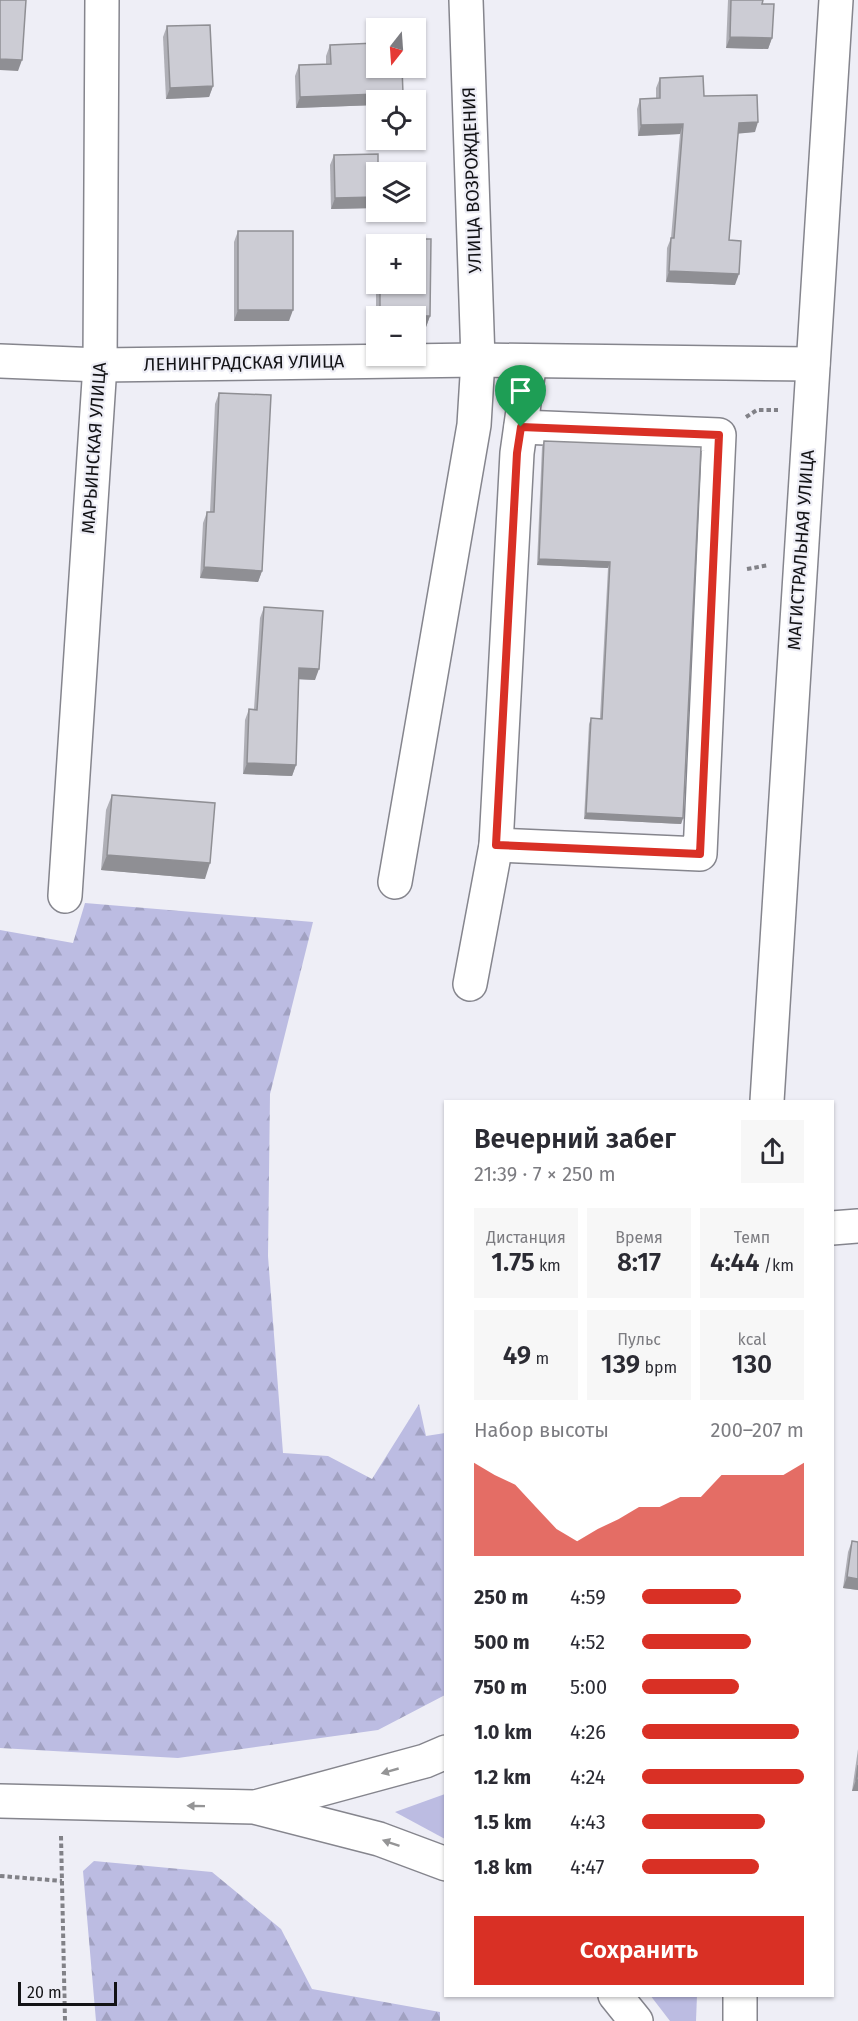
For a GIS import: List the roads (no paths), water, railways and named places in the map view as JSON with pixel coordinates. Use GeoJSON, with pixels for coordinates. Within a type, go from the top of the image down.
{"type":"FeatureCollection","features":[{"type":"Feature","properties":{"kind":"street","name":"МАРЬИНСКАЯ УЛИЦА"},"geometry":{"type":"LineString","coordinates":[[65,896],[100,365],[102,0]]}},
{"type":"Feature","properties":{"kind":"street","name":"УЛИЦА ВОЗРОЖДЕНИЯ"},"geometry":{"type":"LineString","coordinates":[[394,882],[474,425],[478,360],[466,0]]}},
{"type":"Feature","properties":{"kind":"street","name":"МАГИСТРАЛЬНАЯ УЛИЦА"},"geometry":{"type":"LineString","coordinates":[[767,1100],[836,0]]}},
{"type":"Feature","properties":{"kind":"street","name":"ЛЕНИНГРАДСКАЯ УЛИЦА"},"geometry":{"type":"LineString","coordinates":[[0,361],[100,365],[478,360],[813,364]]}},
{"type":"Feature","properties":{"kind":"street"},"geometry":{"type":"LineString","coordinates":[[470,984],[496,845],[517,453],[530,361]]}},
{"type":"Feature","properties":{"kind":"street"},"geometry":{"type":"LineString","coordinates":[[496,845],[700,854],[719,435],[521,427]]}},
{"type":"Feature","properties":{"kind":"street"},"geometry":{"type":"LineString","coordinates":[[834,1228],[858,1226]]}},
{"type":"Feature","properties":{"kind":"street"},"geometry":{"type":"LineString","coordinates":[[254,1807],[372,1777],[444,1753]]}},
{"type":"Feature","properties":{"kind":"street"},"geometry":{"type":"LineString","coordinates":[[0,1801],[254,1807],[379,1839],[444,1863]]}},
{"type":"Feature","properties":{"kind":"street"},"geometry":{"type":"LineString","coordinates":[[617,1997],[636,2021]]}},
{"type":"Feature","properties":{"kind":"street"},"geometry":{"type":"LineString","coordinates":[[740,1997],[740,2021]]}}]}
